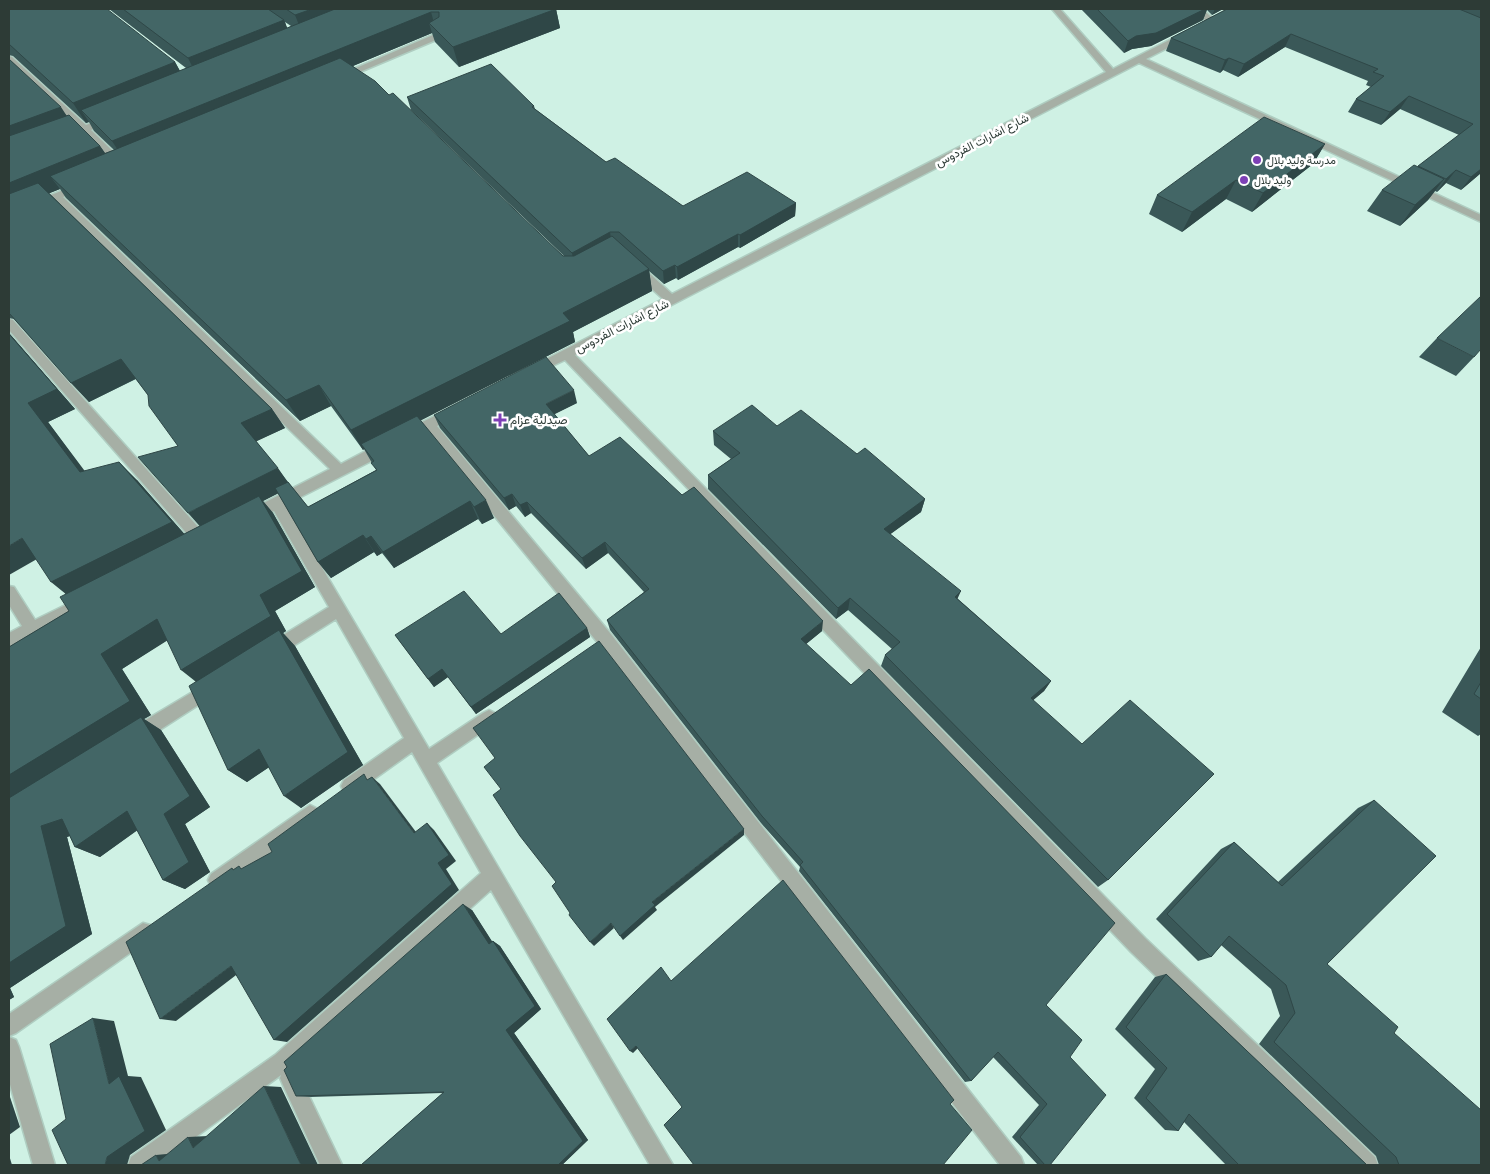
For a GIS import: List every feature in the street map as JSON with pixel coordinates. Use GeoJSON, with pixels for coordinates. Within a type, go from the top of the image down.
{"type":"FeatureCollection","features":[{"type":"Feature","properties":{"kind":"street"},"geometry":{"type":"LineString","coordinates":[[1056,9],[1112,73]]}},
{"type":"Feature","properties":{"kind":"street"},"geometry":{"type":"LineString","coordinates":[[1197,9],[1212,21]]}},
{"type":"Feature","properties":{"kind":"street","name":"شارع اشارات الفردوس"},"geometry":{"type":"LineString","coordinates":[[524,376],[1226,13]]}},
{"type":"Feature","properties":{"kind":"street"},"geometry":{"type":"LineString","coordinates":[[332,80],[354,75],[440,35]]}},
{"type":"Feature","properties":{"kind":"street"},"geometry":{"type":"LineString","coordinates":[[9,59],[124,168]]}},
{"type":"Feature","properties":{"kind":"street"},"geometry":{"type":"LineString","coordinates":[[1140,59],[1481,218]]}},
{"type":"Feature","properties":{"kind":"street"},"geometry":{"type":"LineString","coordinates":[[60,138],[122,113]]}},
{"type":"Feature","properties":{"kind":"street"},"geometry":{"type":"LineString","coordinates":[[9,216],[90,182]]}},
{"type":"Feature","properties":{"kind":"street"},"geometry":{"type":"LineString","coordinates":[[56,197],[339,470]]}},
{"type":"Feature","properties":{"kind":"street"},"geometry":{"type":"LineString","coordinates":[[624,256],[671,300]]}},
{"type":"Feature","properties":{"kind":"street"},"geometry":{"type":"LineString","coordinates":[[9,323],[202,541]]}},
{"type":"Feature","properties":{"kind":"street"},"geometry":{"type":"LineString","coordinates":[[567,354],[1138,945],[1367,1165]]}},
{"type":"Feature","properties":{"kind":"street"},"geometry":{"type":"LineString","coordinates":[[244,520],[463,407]]}},
{"type":"Feature","properties":{"kind":"street"},"geometry":{"type":"LineString","coordinates":[[428,425],[604,638],[1012,1165]]}},
{"type":"Feature","properties":{"kind":"street"},"geometry":{"type":"LineString","coordinates":[[276,503],[634,1121],[662,1165]]}},
{"type":"Feature","properties":{"kind":"street"},"geometry":{"type":"LineString","coordinates":[[9,592],[32,628]]}},
{"type":"Feature","properties":{"kind":"street"},"geometry":{"type":"LineString","coordinates":[[9,641],[100,593]]}},
{"type":"Feature","properties":{"kind":"street"},"geometry":{"type":"LineString","coordinates":[[262,656],[338,609]]}},
{"type":"Feature","properties":{"kind":"street"},"geometry":{"type":"LineString","coordinates":[[588,649],[604,638]]}},
{"type":"Feature","properties":{"kind":"street"},"geometry":{"type":"LineString","coordinates":[[118,746],[228,678]]}},
{"type":"Feature","properties":{"kind":"street"},"geometry":{"type":"LineString","coordinates":[[426,761],[499,711]]}},
{"type":"Feature","properties":{"kind":"street"},"geometry":{"type":"LineString","coordinates":[[203,889],[414,741]]}},
{"type":"Feature","properties":{"kind":"street"},"geometry":{"type":"LineString","coordinates":[[139,1165],[282,1062],[492,876]]}},
{"type":"Feature","properties":{"kind":"street"},"geometry":{"type":"LineString","coordinates":[[9,1026],[155,923]]}},
{"type":"Feature","properties":{"kind":"street"},"geometry":{"type":"LineString","coordinates":[[9,1047],[44,1165]]}},
{"type":"Feature","properties":{"kind":"street"},"geometry":{"type":"LineString","coordinates":[[282,1062],[330,1165]]}},
{"type":"Feature","properties":{"kind":"building"},"geometry":{"type":"Polygon","coordinates":[[[9,9],[107,9],[175,62],[73,103],[9,44],[9,9]]]}},
{"type":"Feature","properties":{"kind":"building"},"geometry":{"type":"Polygon","coordinates":[[[123,9],[268,9],[284,20],[188,58],[123,9]]]}},
{"type":"Feature","properties":{"kind":"building"},"geometry":{"type":"Polygon","coordinates":[[[286,9],[312,9],[295,15],[286,9]]]}},
{"type":"Feature","properties":{"kind":"building"},"geometry":{"type":"Polygon","coordinates":[[[335,9],[556,9],[453,47],[429,23],[439,17],[439,12],[431,12],[112,141],[81,110],[335,9]]]}},
{"type":"Feature","properties":{"kind":"building"},"geometry":{"type":"Polygon","coordinates":[[[1097,9],[1205,9],[1156,33],[1136,36],[1128,41],[1097,9]]]}},
{"type":"Feature","properties":{"kind":"building"},"geometry":{"type":"Polygon","coordinates":[[[1227,9],[1459,9],[1481,18],[1481,169],[1471,177],[1456,170],[1446,179],[1418,166],[1473,124],[1409,96],[1390,112],[1356,99],[1384,76],[1373,72],[1378,69],[1291,34],[1244,64],[1229,58],[1225,60],[1171,38],[1227,9]]]}},
{"type":"Feature","properties":{"kind":"building"},"geometry":{"type":"Polygon","coordinates":[[[340,58],[375,81],[389,95],[393,93],[563,256],[574,256],[612,236],[649,269],[563,313],[570,321],[351,430],[319,385],[286,400],[50,176],[340,58]]]}},
{"type":"Feature","properties":{"kind":"building"},"geometry":{"type":"Polygon","coordinates":[[[9,59],[61,107],[9,126],[9,59]]]}},
{"type":"Feature","properties":{"kind":"building"},"geometry":{"type":"Polygon","coordinates":[[[491,64],[534,106],[532,107],[606,162],[615,158],[683,206],[747,172],[796,203],[740,235],[738,234],[677,267],[675,265],[663,271],[619,232],[610,232],[572,253],[407,97],[491,64]]]}},
{"type":"Feature","properties":{"kind":"building"},"geometry":{"type":"Polygon","coordinates":[[[69,115],[100,146],[9,183],[9,136],[69,115]]]}},
{"type":"Feature","properties":{"kind":"building"},"geometry":{"type":"Polygon","coordinates":[[[1264,117],[1325,144],[1263,193],[1236,180],[1192,212],[1157,195],[1264,117]]]}},
{"type":"Feature","properties":{"kind":"building"},"geometry":{"type":"Polygon","coordinates":[[[1414,165],[1444,179],[1415,205],[1382,190],[1414,165]]]}},
{"type":"Feature","properties":{"kind":"building"},"geometry":{"type":"Polygon","coordinates":[[[38,183],[272,409],[241,423],[278,468],[188,513],[138,457],[178,446],[149,406],[148,395],[121,359],[71,383],[9,313],[9,194],[38,183]]]}},
{"type":"Feature","properties":{"kind":"building"},"geometry":{"type":"Polygon","coordinates":[[[1481,296],[1481,349],[1474,357],[1437,338],[1481,296]]]}},
{"type":"Feature","properties":{"kind":"building"},"geometry":{"type":"Polygon","coordinates":[[[9,334],[57,389],[28,403],[80,472],[119,462],[172,522],[51,582],[22,538],[9,546],[9,334]]]}},
{"type":"Feature","properties":{"kind":"building"},"geometry":{"type":"Polygon","coordinates":[[[546,357],[574,390],[546,404],[589,456],[620,437],[682,495],[694,487],[823,621],[801,639],[851,685],[869,669],[1115,923],[1046,1005],[1082,1040],[1070,1057],[1106,1095],[1050,1165],[1045,1165],[1020,1137],[1047,1104],[998,1052],[971,1081],[800,865],[803,862],[762,816],[607,620],[649,589],[605,542],[582,558],[527,502],[520,505],[512,494],[504,498],[434,415],[546,357]]]}},
{"type":"Feature","properties":{"kind":"building"},"geometry":{"type":"Polygon","coordinates":[[[752,405],[777,426],[801,410],[857,454],[865,448],[925,499],[884,529],[961,591],[955,597],[1051,681],[1031,698],[1082,744],[1130,700],[1214,774],[1108,880],[885,655],[900,642],[850,598],[838,608],[708,475],[740,453],[713,431],[752,405]]]}},
{"type":"Feature","properties":{"kind":"building"},"geometry":{"type":"Polygon","coordinates":[[[417,416],[486,500],[474,507],[470,501],[383,552],[371,536],[366,539],[363,535],[318,562],[275,488],[288,482],[308,507],[377,470],[371,463],[374,461],[361,444],[417,416]]]}},
{"type":"Feature","properties":{"kind":"building"},"geometry":{"type":"Polygon","coordinates":[[[259,496],[302,571],[260,595],[271,616],[181,670],[157,619],[101,654],[130,701],[9,775],[9,647],[69,611],[60,597],[259,496]]]}},
{"type":"Feature","properties":{"kind":"building"},"geometry":{"type":"Polygon","coordinates":[[[464,591],[501,634],[559,593],[587,628],[471,707],[442,669],[428,679],[395,635],[464,591]]]}},
{"type":"Feature","properties":{"kind":"building"},"geometry":{"type":"Polygon","coordinates":[[[279,630],[348,752],[284,796],[259,749],[228,770],[189,686],[279,630]]]}},
{"type":"Feature","properties":{"kind":"building"},"geometry":{"type":"Polygon","coordinates":[[[599,641],[744,829],[652,902],[655,905],[620,936],[611,923],[590,942],[569,915],[570,913],[552,886],[556,882],[520,836],[493,795],[501,789],[484,767],[495,758],[473,728],[599,641]]]}},
{"type":"Feature","properties":{"kind":"building"},"geometry":{"type":"Polygon","coordinates":[[[1481,682],[1481,699],[1474,694],[1481,682]]]}},
{"type":"Feature","properties":{"kind":"building"},"geometry":{"type":"Polygon","coordinates":[[[141,717],[190,796],[164,814],[189,862],[163,880],[127,811],[75,847],[62,819],[41,826],[66,926],[9,963],[9,798],[141,717]]]}},
{"type":"Feature","properties":{"kind":"building"},"geometry":{"type":"Polygon","coordinates":[[[364,774],[367,780],[372,777],[414,833],[427,823],[449,855],[438,863],[452,884],[274,1040],[231,966],[160,1019],[126,942],[232,868],[233,870],[239,866],[241,869],[272,852],[268,844],[364,774]]]}},
{"type":"Feature","properties":{"kind":"building"},"geometry":{"type":"Polygon","coordinates":[[[1374,800],[1436,856],[1327,964],[1398,1027],[1394,1033],[1481,1110],[1481,1165],[1399,1165],[1396,1157],[1274,1042],[1295,1013],[1286,985],[1229,936],[1211,957],[1167,914],[1234,842],[1282,886],[1374,800]]]}},
{"type":"Feature","properties":{"kind":"building"},"geometry":{"type":"Polygon","coordinates":[[[783,880],[954,1100],[950,1104],[972,1130],[943,1165],[694,1165],[664,1125],[682,1107],[636,1046],[630,1051],[607,1019],[661,967],[671,981],[783,880]]]}},
{"type":"Feature","properties":{"kind":"building"},"geometry":{"type":"Polygon","coordinates":[[[463,904],[489,944],[493,941],[535,1006],[506,1030],[583,1141],[558,1165],[361,1165],[444,1092],[296,1096],[284,1070],[287,1067],[284,1062],[463,904]]]}},
{"type":"Feature","properties":{"kind":"building"},"geometry":{"type":"Polygon","coordinates":[[[1166,974],[1367,1165],[1239,1165],[1189,1114],[1178,1131],[1146,1098],[1167,1068],[1126,1027],[1166,974]]]}},
{"type":"Feature","properties":{"kind":"building"},"geometry":{"type":"Polygon","coordinates":[[[93,1018],[109,1084],[119,1076],[145,1131],[107,1157],[105,1165],[68,1165],[52,1130],[66,1119],[50,1044],[93,1018]]]}},
{"type":"Feature","properties":{"kind":"building"},"geometry":{"type":"Polygon","coordinates":[[[264,1086],[301,1165],[141,1165],[156,1155],[159,1161],[188,1137],[193,1148],[264,1086]]]}},
{"type":"Feature","properties":{"kind":"place","name":"مدرسة وليد بلال"},"geometry":{"type":"Point","coordinates":[1257,160]}},
{"type":"Feature","properties":{"kind":"place","name":"وليد بلال"},"geometry":{"type":"Point","coordinates":[1244,180]}},
{"type":"Feature","properties":{"kind":"place","name":"صيدلية عزام"},"geometry":{"type":"Point","coordinates":[500,420]}}]}
